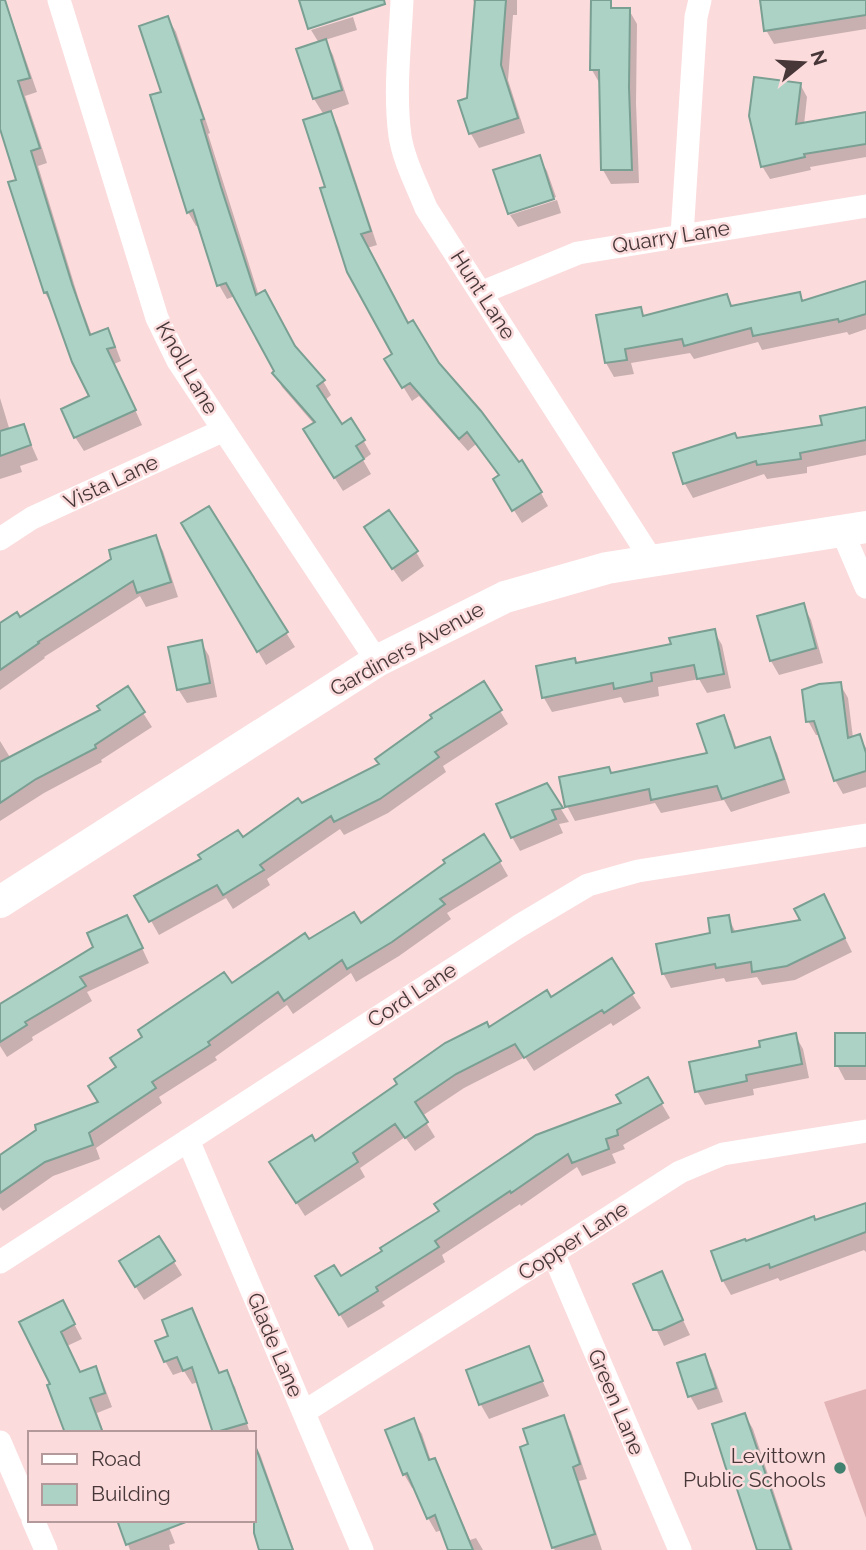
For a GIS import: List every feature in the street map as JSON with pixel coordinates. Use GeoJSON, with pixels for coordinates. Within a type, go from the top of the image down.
{"type":"FeatureCollection","features":[{"type":"Feature","properties":{"kind":"main road","name":"Gardiners Avenue"},"geometry":{"type":"LineString","coordinates":[[0,902],[377,661],[505,597],[607,568],[854,529]]}},
{"type":"Feature","properties":{"kind":"street","name":"Knoll Lane"},"geometry":{"type":"LineString","coordinates":[[59,0],[157,318],[178,361],[377,661]]}},
{"type":"Feature","properties":{"kind":"street","name":"Hunt Lane"},"geometry":{"type":"LineString","coordinates":[[402,0],[398,94],[401,138],[408,165],[426,208],[653,562]]}},
{"type":"Feature","properties":{"kind":"street"},"geometry":{"type":"LineString","coordinates":[[682,235],[696,17],[700,0]]}},
{"type":"Feature","properties":{"kind":"street","name":"Quarry Lane"},"geometry":{"type":"LineString","coordinates":[[482,292],[578,253],[866,206]]}},
{"type":"Feature","properties":{"kind":"street","name":"Vista Lane"},"geometry":{"type":"LineString","coordinates":[[0,538],[32,518],[224,430]]}},
{"type":"Feature","properties":{"kind":"street"},"geometry":{"type":"LineString","coordinates":[[854,529],[866,587]]}},
{"type":"Feature","properties":{"kind":"street","name":"Cord Lane"},"geometry":{"type":"LineString","coordinates":[[0,1262],[519,926],[588,885],[638,871],[866,835]]}},
{"type":"Feature","properties":{"kind":"street","name":"Copper Lane"},"geometry":{"type":"LineString","coordinates":[[303,1412],[680,1172],[723,1154],[866,1131]]}},
{"type":"Feature","properties":{"kind":"street","name":"Glade Lane"},"geometry":{"type":"LineString","coordinates":[[188,1140],[362,1550]]}},
{"type":"Feature","properties":{"kind":"street","name":"Green Lane"},"geometry":{"type":"LineString","coordinates":[[553,1253],[680,1550]]}},
{"type":"Feature","properties":{"kind":"street"},"geometry":{"type":"LineString","coordinates":[[0,1442],[28,1507]]}},
{"type":"Feature","properties":{"kind":"street"},"geometry":{"type":"LineString","coordinates":[[34,1522],[46,1550]]}},
{"type":"Feature","properties":{"kind":"shaded area"},"geometry":{"type":"Polygon","coordinates":[[[866,1389],[866,1518],[824,1402],[866,1389]]]}},
{"type":"Feature","properties":{"kind":"building"},"geometry":{"type":"Polygon","coordinates":[[[0,0],[5,0],[30,78],[18,81],[40,148],[31,151],[72,284],[90,335],[108,328],[115,347],[107,349],[136,410],[74,438],[61,409],[89,396],[72,362],[47,292],[44,293],[8,182],[16,180],[0,129],[0,0]]]}},
{"type":"Feature","properties":{"kind":"building"},"geometry":{"type":"Polygon","coordinates":[[[299,0],[384,0],[385,4],[308,29],[299,0]]]}},
{"type":"Feature","properties":{"kind":"building"},"geometry":{"type":"Polygon","coordinates":[[[475,0],[506,0],[501,65],[518,118],[469,134],[458,101],[467,98],[475,0]]]}},
{"type":"Feature","properties":{"kind":"building"},"geometry":{"type":"Polygon","coordinates":[[[591,0],[611,0],[611,8],[630,8],[632,170],[601,170],[599,70],[590,70],[591,0]]]}},
{"type":"Feature","properties":{"kind":"building"},"geometry":{"type":"Polygon","coordinates":[[[760,0],[866,0],[866,15],[764,31],[760,0]]]}},
{"type":"Feature","properties":{"kind":"building"},"geometry":{"type":"Polygon","coordinates":[[[168,16],[204,119],[201,120],[256,295],[265,290],[295,346],[325,380],[317,386],[342,424],[351,418],[365,440],[356,446],[364,459],[334,478],[303,429],[315,422],[272,373],[274,371],[226,283],[217,286],[193,210],[187,213],[150,95],[161,92],[139,26],[168,16]]]}},
{"type":"Feature","properties":{"kind":"building"},"geometry":{"type":"Polygon","coordinates":[[[326,39],[342,90],[313,99],[296,49],[326,39]]]}},
{"type":"Feature","properties":{"kind":"building"},"geometry":{"type":"Polygon","coordinates":[[[754,77],[801,83],[796,124],[866,112],[866,144],[804,154],[805,157],[761,167],[749,116],[754,77]]]}},
{"type":"Feature","properties":{"kind":"building"},"geometry":{"type":"Polygon","coordinates":[[[331,111],[371,231],[361,234],[408,323],[413,320],[439,363],[481,411],[519,462],[522,460],[542,492],[512,511],[493,479],[499,475],[467,432],[459,439],[410,383],[402,388],[384,359],[392,354],[347,272],[320,188],[325,187],[303,120],[331,111]]]}},
{"type":"Feature","properties":{"kind":"building"},"geometry":{"type":"Polygon","coordinates":[[[540,155],[554,199],[508,214],[493,170],[540,155]]]}},
{"type":"Feature","properties":{"kind":"building"},"geometry":{"type":"Polygon","coordinates":[[[866,281],[866,314],[839,322],[838,319],[753,336],[751,328],[684,346],[682,339],[625,349],[627,360],[605,363],[596,315],[641,307],[643,316],[727,294],[731,306],[800,292],[802,301],[866,281]]]}},
{"type":"Feature","properties":{"kind":"building"},"geometry":{"type":"Polygon","coordinates":[[[866,407],[866,440],[800,453],[801,459],[757,465],[756,461],[683,484],[673,453],[735,433],[737,438],[822,425],[820,416],[866,407]]]}},
{"type":"Feature","properties":{"kind":"building"},"geometry":{"type":"Polygon","coordinates":[[[24,424],[31,445],[0,456],[0,431],[24,424]]]}},
{"type":"Feature","properties":{"kind":"building"},"geometry":{"type":"Polygon","coordinates":[[[209,506],[288,632],[257,652],[181,523],[209,506]]]}},
{"type":"Feature","properties":{"kind":"building"},"geometry":{"type":"Polygon","coordinates":[[[389,510],[418,551],[392,569],[364,527],[389,510]]]}},
{"type":"Feature","properties":{"kind":"building"},"geometry":{"type":"Polygon","coordinates":[[[156,535],[171,582],[137,593],[133,581],[38,642],[0,670],[0,623],[17,612],[20,617],[111,559],[109,550],[156,535]]]}},
{"type":"Feature","properties":{"kind":"building"},"geometry":{"type":"Polygon","coordinates":[[[804,603],[816,648],[770,661],[757,616],[804,603]]]}},
{"type":"Feature","properties":{"kind":"building"},"geometry":{"type":"Polygon","coordinates":[[[715,629],[724,674],[697,679],[694,665],[651,673],[652,681],[614,689],[613,683],[542,698],[536,666],[575,658],[576,663],[671,644],[669,638],[715,629]]]}},
{"type":"Feature","properties":{"kind":"building"},"geometry":{"type":"Polygon","coordinates":[[[202,640],[210,683],[177,690],[168,647],[202,640]]]}},
{"type":"Feature","properties":{"kind":"building"},"geometry":{"type":"Polygon","coordinates":[[[484,681],[502,710],[435,752],[439,757],[380,799],[334,822],[331,816],[260,865],[264,870],[223,895],[217,885],[149,922],[134,896],[201,859],[198,855],[238,830],[243,837],[298,798],[302,803],[379,764],[375,759],[432,718],[430,715],[484,681]]]}},
{"type":"Feature","properties":{"kind":"building"},"geometry":{"type":"Polygon","coordinates":[[[841,682],[848,738],[860,734],[866,753],[866,771],[834,781],[814,721],[806,722],[802,690],[819,684],[841,682]]]}},
{"type":"Feature","properties":{"kind":"building"},"geometry":{"type":"Polygon","coordinates":[[[128,686],[145,712],[95,745],[96,748],[36,779],[0,803],[0,762],[100,710],[97,706],[128,686]]]}},
{"type":"Feature","properties":{"kind":"building"},"geometry":{"type":"Polygon","coordinates":[[[724,715],[735,748],[770,737],[784,779],[722,799],[717,786],[651,800],[649,789],[565,807],[559,777],[609,767],[611,773],[707,753],[697,724],[724,715]]]}},
{"type":"Feature","properties":{"kind":"building"},"geometry":{"type":"Polygon","coordinates":[[[547,783],[563,808],[552,810],[556,819],[511,838],[496,804],[547,783]]]}},
{"type":"Feature","properties":{"kind":"building"},"geometry":{"type":"Polygon","coordinates":[[[484,834],[501,861],[440,899],[445,904],[392,942],[347,969],[342,960],[284,1001],[278,992],[208,1042],[210,1045],[152,1082],[156,1088],[89,1133],[93,1145],[45,1162],[0,1193],[0,1155],[36,1130],[35,1125],[98,1102],[88,1086],[116,1067],[110,1058],[142,1037],[138,1030],[224,972],[232,983],[305,933],[309,939],[354,912],[361,923],[445,863],[443,860],[484,834]]]}},
{"type":"Feature","properties":{"kind":"building"},"geometry":{"type":"Polygon","coordinates":[[[824,894],[845,938],[787,966],[752,972],[751,962],[716,968],[715,964],[662,974],[656,944],[710,933],[708,918],[729,915],[732,932],[800,920],[794,909],[824,894]]]}},
{"type":"Feature","properties":{"kind":"building"},"geometry":{"type":"Polygon","coordinates":[[[127,915],[143,948],[80,977],[86,986],[25,1022],[27,1025],[0,1042],[0,1004],[93,947],[87,933],[127,915]]]}},
{"type":"Feature","properties":{"kind":"building"},"geometry":{"type":"Polygon","coordinates":[[[612,958],[634,993],[524,1058],[515,1044],[456,1074],[415,1102],[428,1122],[405,1138],[395,1124],[353,1153],[358,1162],[296,1203],[269,1162],[312,1135],[315,1141],[397,1084],[394,1079],[445,1043],[487,1022],[489,1027],[547,990],[551,997],[612,958]]]}},
{"type":"Feature","properties":{"kind":"building"},"geometry":{"type":"Polygon","coordinates":[[[796,1033],[802,1064],[746,1075],[747,1081],[695,1092],[689,1062],[760,1047],[759,1041],[796,1033]]]}},
{"type":"Feature","properties":{"kind":"building"},"geometry":{"type":"Polygon","coordinates":[[[835,1033],[866,1033],[866,1066],[835,1066],[835,1033]]]}},
{"type":"Feature","properties":{"kind":"building"},"geometry":{"type":"Polygon","coordinates":[[[648,1077],[663,1103],[617,1130],[618,1135],[606,1139],[609,1149],[572,1163],[568,1154],[435,1241],[439,1247],[376,1287],[378,1291],[339,1315],[315,1276],[334,1265],[341,1276],[439,1211],[434,1204],[536,1135],[621,1103],[616,1095],[648,1077]]]}},
{"type":"Feature","properties":{"kind":"building"},"geometry":{"type":"Polygon","coordinates":[[[866,1203],[866,1232],[770,1268],[769,1264],[722,1281],[711,1251],[814,1216],[815,1220],[866,1203]]]}},
{"type":"Feature","properties":{"kind":"building"},"geometry":{"type":"Polygon","coordinates":[[[159,1236],[175,1261],[135,1287],[119,1261],[159,1236]]]}},
{"type":"Feature","properties":{"kind":"building"},"geometry":{"type":"Polygon","coordinates":[[[662,1271],[683,1320],[661,1330],[653,1330],[633,1284],[662,1271]]]}},
{"type":"Feature","properties":{"kind":"building"},"geometry":{"type":"Polygon","coordinates":[[[63,1300],[75,1324],[61,1332],[80,1372],[96,1366],[105,1393],[90,1398],[102,1431],[64,1431],[47,1385],[50,1384],[19,1322],[63,1300]]]}},
{"type":"Feature","properties":{"kind":"building"},"geometry":{"type":"Polygon","coordinates":[[[192,1308],[219,1373],[227,1370],[247,1423],[212,1431],[192,1367],[183,1371],[177,1357],[164,1362],[155,1341],[168,1336],[162,1320],[192,1308]]]}},
{"type":"Feature","properties":{"kind":"building"},"geometry":{"type":"Polygon","coordinates":[[[529,1346],[543,1381],[479,1405],[466,1370],[529,1346]]]}},
{"type":"Feature","properties":{"kind":"building"},"geometry":{"type":"Polygon","coordinates":[[[705,1354],[716,1388],[688,1397],[677,1363],[705,1354]]]}},
{"type":"Feature","properties":{"kind":"building"},"geometry":{"type":"Polygon","coordinates":[[[745,1413],[791,1550],[757,1550],[733,1477],[729,1478],[712,1424],[745,1413]]]}},
{"type":"Feature","properties":{"kind":"building"},"geometry":{"type":"Polygon","coordinates":[[[564,1415],[580,1464],[573,1467],[595,1534],[552,1548],[520,1447],[528,1444],[523,1429],[564,1415]]]}},
{"type":"Feature","properties":{"kind":"building"},"geometry":{"type":"Polygon","coordinates":[[[414,1418],[429,1460],[435,1458],[473,1550],[448,1550],[435,1515],[427,1519],[407,1473],[403,1475],[385,1430],[414,1418]]]}},
{"type":"Feature","properties":{"kind":"building"},"geometry":{"type":"Polygon","coordinates":[[[256,1448],[293,1550],[259,1550],[254,1533],[256,1448]]]}},
{"type":"Feature","properties":{"kind":"building"},"geometry":{"type":"Polygon","coordinates":[[[118,1522],[186,1522],[126,1545],[118,1522]]]}},
{"type":"Feature","properties":{"kind":"place","name":"Levittown Public Schools"},"geometry":{"type":"Point","coordinates":[840,1468]}}]}
